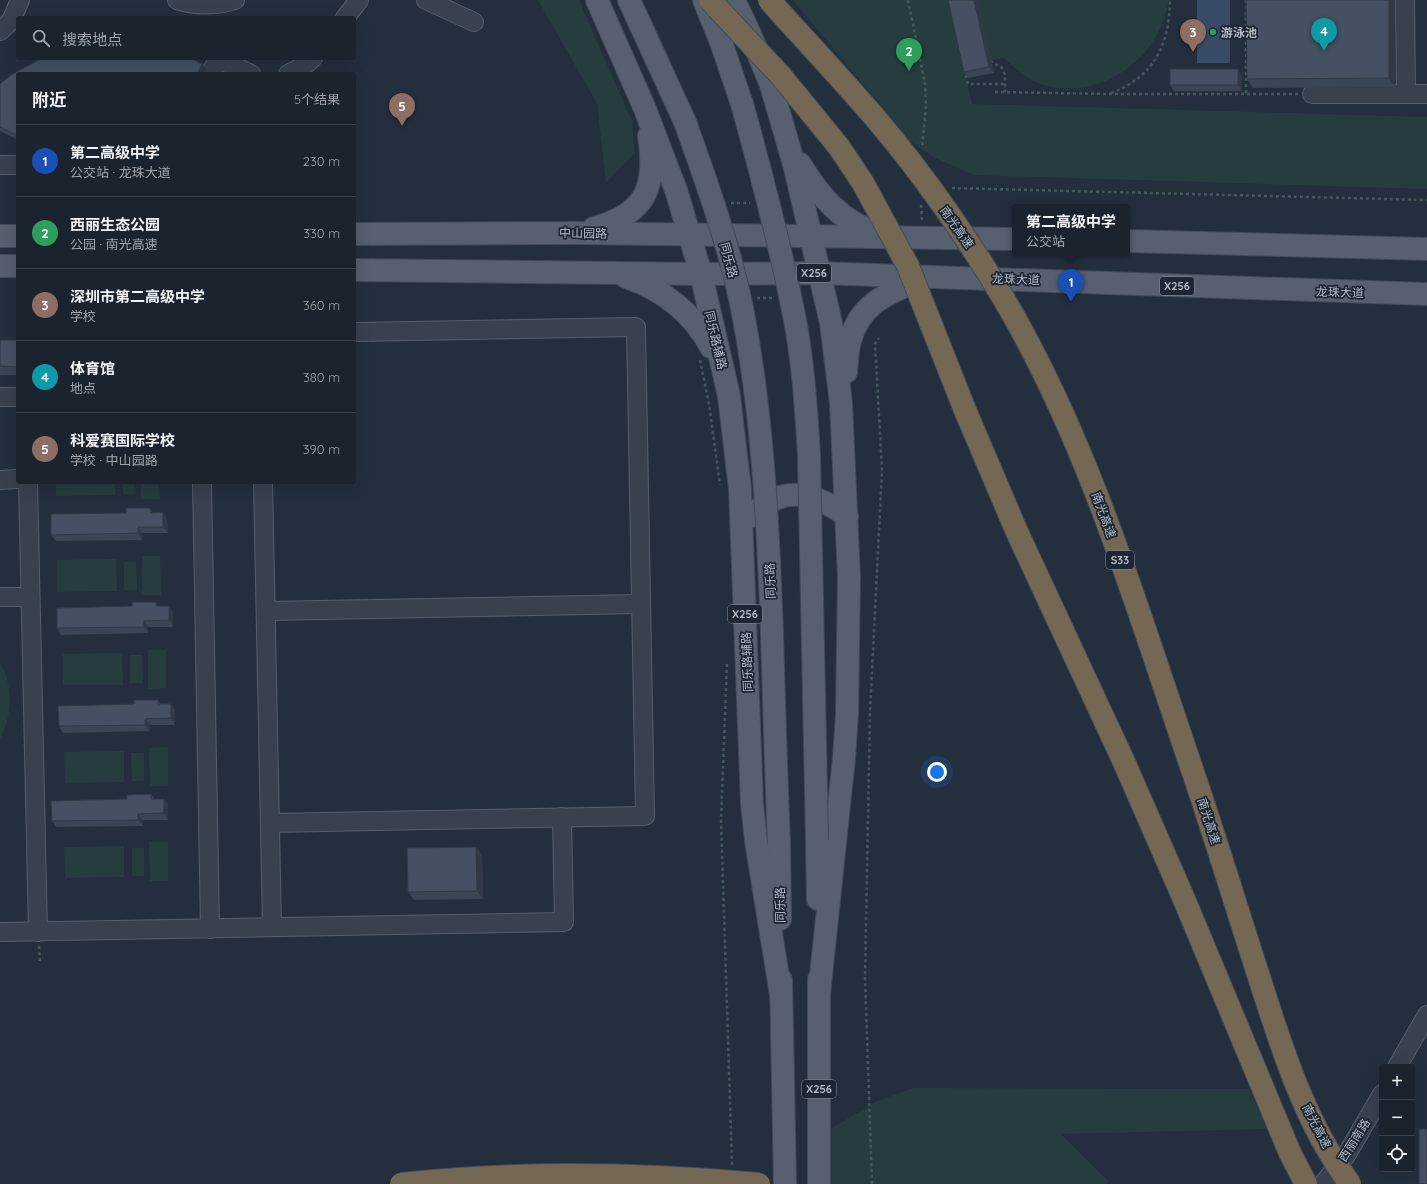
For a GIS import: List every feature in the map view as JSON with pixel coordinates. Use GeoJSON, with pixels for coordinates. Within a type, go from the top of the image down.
{"type":"FeatureCollection","features":[{"type":"Feature","properties":{"kind":"highway"},"geometry":{"type":"LineString","coordinates":[[710,0],[781,76],[838,147],[863,183],[908,266],[965,410],[1017,532],[1124,762],[1209,958],[1290,1154],[1306,1184]]}},
{"type":"Feature","properties":{"kind":"highway","name":"南光高速"},"geometry":{"type":"LineString","coordinates":[[769,0],[878,122],[913,167],[989,274],[1043,370],[1074,439],[1109,530],[1194,777],[1286,1057],[1318,1132],[1338,1167],[1350,1184]]}},
{"type":"Feature","properties":{"kind":"highway"},"geometry":{"type":"LineString","coordinates":[[402,1184],[533,1174],[627,1175],[703,1179],[758,1184]]}},
{"type":"Feature","properties":{"kind":"main road"},"geometry":{"type":"LineString","coordinates":[[578,233],[620,220],[634,209],[644,197],[650,178],[652,163],[645,109],[597,0]]}},
{"type":"Feature","properties":{"kind":"main road","name":"同乐路"},"geometry":{"type":"LineString","coordinates":[[629,0],[685,122],[728,252],[741,307],[757,408],[768,528],[779,842],[785,1184]]}},
{"type":"Feature","properties":{"kind":"main road"},"geometry":{"type":"LineString","coordinates":[[704,0],[721,42],[742,104],[756,153],[793,310],[806,407],[810,463],[819,994]]}},
{"type":"Feature","properties":{"kind":"main road"},"geometry":{"type":"LineString","coordinates":[[734,0],[750,34],[771,86],[796,168],[818,273]]}},
{"type":"Feature","properties":{"kind":"main road","name":"同乐路辅路"},"geometry":{"type":"LineString","coordinates":[[645,109],[666,160],[690,236],[701,274],[729,396],[739,474],[742,527],[752,804],[756,841],[781,995]]}},
{"type":"Feature","properties":{"kind":"main road"},"geometry":{"type":"LineString","coordinates":[[789,146],[814,187],[826,201],[853,223],[872,231],[891,236],[924,238]]}},
{"type":"Feature","properties":{"kind":"main road","name":"中山园路"},"geometry":{"type":"LineString","coordinates":[[356,234],[578,233],[690,236],[811,236]]}},
{"type":"Feature","properties":{"kind":"main road"},"geometry":{"type":"LineString","coordinates":[[0,236],[16,236]]}},
{"type":"Feature","properties":{"kind":"main road"},"geometry":{"type":"LineString","coordinates":[[811,236],[1012,239]]}},
{"type":"Feature","properties":{"kind":"main road"},"geometry":{"type":"LineString","coordinates":[[1130,241],[1427,249]]}},
{"type":"Feature","properties":{"kind":"main road"},"geometry":{"type":"LineString","coordinates":[[0,266],[16,266]]}},
{"type":"Feature","properties":{"kind":"main road"},"geometry":{"type":"LineString","coordinates":[[356,270],[701,274]]}},
{"type":"Feature","properties":{"kind":"main road"},"geometry":{"type":"LineString","coordinates":[[614,273],[641,282],[662,293],[680,306],[696,322],[711,346],[729,396]]}},
{"type":"Feature","properties":{"kind":"main road","name":"龙珠大道"},"geometry":{"type":"LineString","coordinates":[[701,274],[818,273],[928,276],[1427,294]]}},
{"type":"Feature","properties":{"kind":"main road","name":"X256"},"geometry":{"type":"LineString","coordinates":[[818,273],[831,323],[841,403],[849,577],[847,714],[844,758],[819,994],[819,1184]]}},
{"type":"Feature","properties":{"kind":"main road","name":"X256"},"geometry":{"type":"LineString","coordinates":[[841,403],[849,344],[853,329],[866,309],[876,301],[928,276]]}},
{"type":"Feature","properties":{"kind":"main road"},"geometry":{"type":"LineString","coordinates":[[742,527],[764,505],[776,498],[789,495],[803,495],[818,498],[847,516]]}},
{"type":"Feature","properties":{"kind":"street"},"geometry":{"type":"LineString","coordinates":[[8,30],[20,0]]}},
{"type":"Feature","properties":{"kind":"street"},"geometry":{"type":"LineString","coordinates":[[177,0],[202,4],[226,4],[235,0]]}},
{"type":"Feature","properties":{"kind":"street"},"geometry":{"type":"LineString","coordinates":[[346,16],[358,0]]}},
{"type":"Feature","properties":{"kind":"street"},"geometry":{"type":"LineString","coordinates":[[426,0],[474,22]]}},
{"type":"Feature","properties":{"kind":"street"},"geometry":{"type":"LineString","coordinates":[[1405,0],[1406,94]]}},
{"type":"Feature","properties":{"kind":"street"},"geometry":{"type":"LineString","coordinates":[[211,72],[217,60]]}},
{"type":"Feature","properties":{"kind":"street"},"geometry":{"type":"LineString","coordinates":[[222,60],[247,72]]}},
{"type":"Feature","properties":{"kind":"street"},"geometry":{"type":"LineString","coordinates":[[292,72],[304,66],[311,60]]}},
{"type":"Feature","properties":{"kind":"street"},"geometry":{"type":"LineString","coordinates":[[1312,94],[1427,94]]}},
{"type":"Feature","properties":{"kind":"street"},"geometry":{"type":"LineString","coordinates":[[0,165],[16,164]]}},
{"type":"Feature","properties":{"kind":"street"},"geometry":{"type":"LineString","coordinates":[[270,823],[645,816],[636,327],[356,332]]}},
{"type":"Feature","properties":{"kind":"street"},"geometry":{"type":"LineString","coordinates":[[0,397],[16,397]]}},
{"type":"Feature","properties":{"kind":"street"},"geometry":{"type":"LineString","coordinates":[[0,480],[16,480]]}},
{"type":"Feature","properties":{"kind":"street"},"geometry":{"type":"LineString","coordinates":[[28,484],[38,932]]}},
{"type":"Feature","properties":{"kind":"street"},"geometry":{"type":"LineString","coordinates":[[202,484],[210,929]]}},
{"type":"Feature","properties":{"kind":"street"},"geometry":{"type":"LineString","coordinates":[[264,484],[272,927]]}},
{"type":"Feature","properties":{"kind":"street"},"geometry":{"type":"LineString","coordinates":[[0,597],[30,597]]}},
{"type":"Feature","properties":{"kind":"street"},"geometry":{"type":"LineString","coordinates":[[266,611],[641,604]]}},
{"type":"Feature","properties":{"kind":"street"},"geometry":{"type":"LineString","coordinates":[[0,932],[564,922],[562,817]]}},
{"type":"Feature","properties":{"kind":"street"},"geometry":{"type":"LineString","coordinates":[[1399,1064],[1426,1017]]}},
{"type":"Feature","properties":{"kind":"street","name":"西丽南路"},"geometry":{"type":"LineString","coordinates":[[1323,1184],[1347,1154],[1379,1099]]}},
{"type":"Feature","properties":{"kind":"path"},"geometry":{"type":"LineString","coordinates":[[908,0],[925,84],[926,105],[922,149]]}},
{"type":"Feature","properties":{"kind":"path"},"geometry":{"type":"LineString","coordinates":[[1109,94],[1126,87],[1156,61],[1163,46],[1167,30],[1170,0]]}},
{"type":"Feature","properties":{"kind":"path"},"geometry":{"type":"LineString","coordinates":[[1246,0],[1246,94]]}},
{"type":"Feature","properties":{"kind":"path"},"geometry":{"type":"LineString","coordinates":[[1246,13],[1252,13]]}},
{"type":"Feature","properties":{"kind":"path"},"geometry":{"type":"LineString","coordinates":[[988,54],[990,62],[1002,68],[1005,92]]}},
{"type":"Feature","properties":{"kind":"path"},"geometry":{"type":"LineString","coordinates":[[965,68],[968,84],[1005,84]]}},
{"type":"Feature","properties":{"kind":"path"},"geometry":{"type":"LineString","coordinates":[[995,92],[1109,94],[1312,94]]}},
{"type":"Feature","properties":{"kind":"path"},"geometry":{"type":"LineString","coordinates":[[951,188],[1427,200]]}},
{"type":"Feature","properties":{"kind":"path"},"geometry":{"type":"LineString","coordinates":[[920,200],[924,238]]}},
{"type":"Feature","properties":{"kind":"path"},"geometry":{"type":"LineString","coordinates":[[730,203],[752,203]]}},
{"type":"Feature","properties":{"kind":"path"},"geometry":{"type":"LineString","coordinates":[[750,297],[773,298]]}},
{"type":"Feature","properties":{"kind":"path"},"geometry":{"type":"LineString","coordinates":[[872,1184],[870,1164],[865,978],[870,712],[882,470],[875,344],[879,338]]}},
{"type":"Feature","properties":{"kind":"path"},"geometry":{"type":"LineString","coordinates":[[699,356],[709,404],[720,490]]}},
{"type":"Feature","properties":{"kind":"path"},"geometry":{"type":"LineString","coordinates":[[727,663],[721,820],[732,1166]]}},
{"type":"Feature","properties":{"kind":"green space"},"geometry":{"type":"Polygon","coordinates":[[[538,0],[579,0],[632,121],[635,153],[606,183],[597,103],[538,0]]]}},
{"type":"Feature","properties":{"kind":"green space"},"geometry":{"type":"Polygon","coordinates":[[[793,0],[948,0],[972,104],[1427,117],[1427,189],[973,175],[931,156],[911,142],[793,0]]]}},
{"type":"Feature","properties":{"kind":"green space"},"geometry":{"type":"Polygon","coordinates":[[[977,0],[1169,0],[1165,17],[1152,42],[1141,57],[1127,69],[1112,78],[1095,85],[1077,88],[1059,88],[1041,84],[1031,79],[1012,66],[1004,58],[991,60],[977,0]]]}},
{"type":"Feature","properties":{"kind":"green space"},"geometry":{"type":"Polygon","coordinates":[[[56,484],[115,484],[115,495],[56,496],[56,484]]]}},
{"type":"Feature","properties":{"kind":"green space"},"geometry":{"type":"Polygon","coordinates":[[[123,484],[135,484],[136,494],[123,494],[123,484]]]}},
{"type":"Feature","properties":{"kind":"green space"},"geometry":{"type":"Polygon","coordinates":[[[141,484],[159,484],[160,499],[141,499],[141,484]]]}},
{"type":"Feature","properties":{"kind":"green space"},"geometry":{"type":"Polygon","coordinates":[[[142,556],[160,556],[161,595],[142,595],[142,556]]]}},
{"type":"Feature","properties":{"kind":"green space"},"geometry":{"type":"Polygon","coordinates":[[[116,559],[117,591],[57,592],[57,560],[116,559]]]}},
{"type":"Feature","properties":{"kind":"green space"},"geometry":{"type":"Polygon","coordinates":[[[124,562],[136,562],[137,590],[124,590],[124,562]]]}},
{"type":"Feature","properties":{"kind":"green space"},"geometry":{"type":"Polygon","coordinates":[[[148,650],[166,650],[166,688],[148,689],[148,650]]]}},
{"type":"Feature","properties":{"kind":"green space"},"geometry":{"type":"Polygon","coordinates":[[[122,653],[123,685],[63,685],[63,654],[122,653]]]}},
{"type":"Feature","properties":{"kind":"green space"},"geometry":{"type":"Polygon","coordinates":[[[130,655],[142,655],[143,683],[130,683],[130,655]]]}},
{"type":"Feature","properties":{"kind":"green space"},"geometry":{"type":"Polygon","coordinates":[[[0,663],[8,681],[10,701],[7,721],[0,739],[0,663]]]}},
{"type":"Feature","properties":{"kind":"green space"},"geometry":{"type":"Polygon","coordinates":[[[168,747],[168,786],[150,786],[149,748],[168,747]]]}},
{"type":"Feature","properties":{"kind":"green space"},"geometry":{"type":"Polygon","coordinates":[[[124,751],[124,782],[65,783],[64,752],[124,751]]]}},
{"type":"Feature","properties":{"kind":"green space"},"geometry":{"type":"Polygon","coordinates":[[[131,753],[144,753],[144,781],[132,781],[131,753]]]}},
{"type":"Feature","properties":{"kind":"green space"},"geometry":{"type":"Polygon","coordinates":[[[149,842],[168,842],[168,881],[150,881],[149,842]]]}},
{"type":"Feature","properties":{"kind":"green space"},"geometry":{"type":"Polygon","coordinates":[[[124,846],[124,877],[65,878],[64,847],[124,846]]]}},
{"type":"Feature","properties":{"kind":"green space"},"geometry":{"type":"Polygon","coordinates":[[[132,848],[144,848],[144,876],[132,876],[132,848]]]}},
{"type":"Feature","properties":{"kind":"green space"},"geometry":{"type":"Polygon","coordinates":[[[913,1088],[1249,1089],[1267,1129],[1061,1134],[1108,1181],[1107,1184],[827,1184],[824,1133],[877,1101],[913,1088]]]}},
{"type":"Feature","properties":{"kind":"water","name":"游泳池"},"geometry":{"type":"Polygon","coordinates":[[[1197,0],[1230,0],[1230,63],[1197,63],[1197,0]]]}},
{"type":"Feature","properties":{"kind":"building"},"geometry":{"type":"Polygon","coordinates":[[[948,0],[974,0],[989,67],[964,72],[948,0]]]}},
{"type":"Feature","properties":{"kind":"building"},"geometry":{"type":"Polygon","coordinates":[[[1246,0],[1389,0],[1389,78],[1247,79],[1246,0]]]}},
{"type":"Feature","properties":{"kind":"building"},"geometry":{"type":"Polygon","coordinates":[[[38,60],[194,60],[202,64],[198,72],[16,72],[38,60]]]}},
{"type":"Feature","properties":{"kind":"building"},"geometry":{"type":"Polygon","coordinates":[[[1170,69],[1238,69],[1238,85],[1170,85],[1170,69]]]}},
{"type":"Feature","properties":{"kind":"building"},"geometry":{"type":"Polygon","coordinates":[[[16,72],[16,135],[0,127],[0,84],[16,72]]]}},
{"type":"Feature","properties":{"kind":"building"},"geometry":{"type":"Polygon","coordinates":[[[0,340],[16,340],[16,367],[0,366],[0,340]]]}},
{"type":"Feature","properties":{"kind":"building"},"geometry":{"type":"Polygon","coordinates":[[[126,508],[150,508],[151,513],[163,512],[163,527],[138,527],[138,533],[51,535],[51,514],[126,513],[126,508]]]}},
{"type":"Feature","properties":{"kind":"building"},"geometry":{"type":"Polygon","coordinates":[[[132,602],[156,602],[156,606],[169,606],[169,620],[144,621],[144,627],[57,628],[57,608],[132,606],[132,602]]]}},
{"type":"Feature","properties":{"kind":"building"},"geometry":{"type":"Polygon","coordinates":[[[134,700],[158,700],[158,704],[171,704],[171,718],[145,719],[145,725],[59,726],[58,706],[134,704],[134,700]]]}},
{"type":"Feature","properties":{"kind":"building"},"geometry":{"type":"Polygon","coordinates":[[[151,794],[151,799],[164,799],[164,813],[138,814],[138,820],[52,821],[51,801],[127,799],[127,795],[151,794]]]}},
{"type":"Feature","properties":{"kind":"building"},"geometry":{"type":"Polygon","coordinates":[[[476,847],[477,891],[408,892],[407,848],[476,847]]]}},
{"type":"Feature","properties":{"kind":"building"},"geometry":{"type":"Polygon","coordinates":[[[1419,1129],[1427,1129],[1427,1184],[1419,1184],[1419,1129]]]}},
{"type":"Feature","properties":{"kind":"place","name":"游泳池"},"geometry":{"type":"Point","coordinates":[1213,32]}},
{"type":"Feature","properties":{"kind":"place","name":"体育馆"},"geometry":{"type":"Point","coordinates":[1324,51]}},
{"type":"Feature","properties":{"kind":"place","name":"深圳市第二高级中学"},"geometry":{"type":"Point","coordinates":[1193,52]}},
{"type":"Feature","properties":{"kind":"place","name":"西丽生态公园"},"geometry":{"type":"Point","coordinates":[909,71]}},
{"type":"Feature","properties":{"kind":"place","name":"科爱赛国际学校"},"geometry":{"type":"Point","coordinates":[402,126]}},
{"type":"Feature","properties":{"kind":"place","name":"第二高级中学"},"geometry":{"type":"Point","coordinates":[1071,302]}}]}
